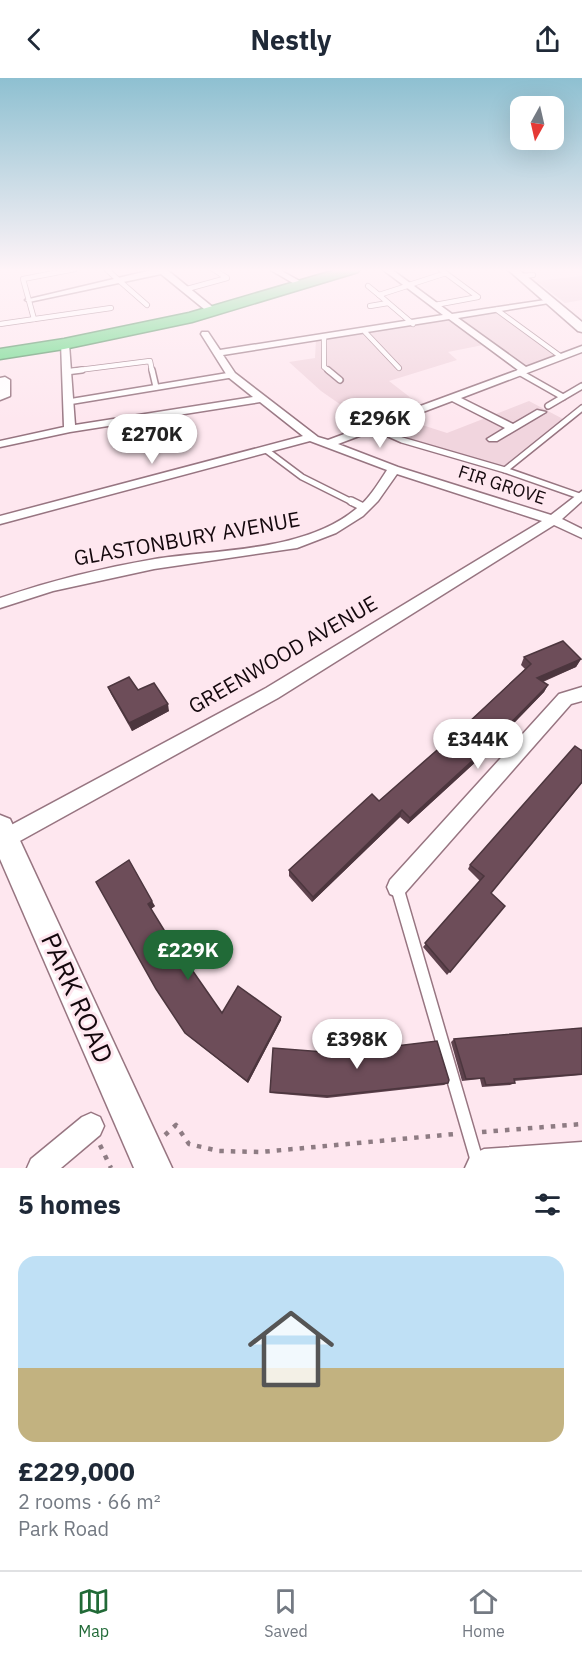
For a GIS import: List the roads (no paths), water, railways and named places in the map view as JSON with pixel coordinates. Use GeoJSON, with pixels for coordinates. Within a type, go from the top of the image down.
{"type":"FeatureCollection","features":[{"type":"Feature","properties":{"kind":"highway"},"geometry":{"type":"LineString","coordinates":[[0,354],[200,327],[205,320]]}},
{"type":"Feature","properties":{"kind":"main road","name":"PARK ROAD"},"geometry":{"type":"LineString","coordinates":[[2,836],[149,1160]]}},
{"type":"Feature","properties":{"kind":"main road"},"geometry":{"type":"LineString","coordinates":[[484,1168],[582,1160]]}},
{"type":"Feature","properties":{"kind":"street"},"geometry":{"type":"LineString","coordinates":[[218,353],[440,320]]}},
{"type":"Feature","properties":{"kind":"street"},"geometry":{"type":"LineString","coordinates":[[454,320],[521,371]]}},
{"type":"Feature","properties":{"kind":"street","name":"FIR GROVE"},"geometry":{"type":"LineString","coordinates":[[200,327],[231,375],[260,399],[326,446],[553,520],[582,534]]}},
{"type":"Feature","properties":{"kind":"street"},"geometry":{"type":"LineString","coordinates":[[64,344],[70,429]]}},
{"type":"Feature","properties":{"kind":"street"},"geometry":{"type":"LineString","coordinates":[[326,446],[452,396],[582,349]]}},
{"type":"Feature","properties":{"kind":"street"},"geometry":{"type":"LineString","coordinates":[[0,381],[5,380],[5,396],[0,397]]}},
{"type":"Feature","properties":{"kind":"street"},"geometry":{"type":"LineString","coordinates":[[452,396],[513,428]]}},
{"type":"Feature","properties":{"kind":"street"},"geometry":{"type":"LineString","coordinates":[[0,444],[70,429],[260,399]]}},
{"type":"Feature","properties":{"kind":"street"},"geometry":{"type":"LineString","coordinates":[[493,439],[544,409]]}},
{"type":"Feature","properties":{"kind":"street"},"geometry":{"type":"LineString","coordinates":[[0,520],[312,437]]}},
{"type":"Feature","properties":{"kind":"street","name":"GLASTONBURY AVENUE"},"geometry":{"type":"LineString","coordinates":[[0,603],[51,586],[154,564],[292,545],[332,530],[365,508],[394,470]]}},
{"type":"Feature","properties":{"kind":"street","name":"GREENWOOD AVENUE"},"geometry":{"type":"LineString","coordinates":[[2,836],[272,693],[553,520],[582,496]]}},
{"type":"Feature","properties":{"kind":"street"},"geometry":{"type":"LineString","coordinates":[[397,887],[565,699],[582,694]]}},
{"type":"Feature","properties":{"kind":"street"},"geometry":{"type":"LineString","coordinates":[[40,1168],[91,1126]]}},
{"type":"Feature","properties":{"kind":"lane"},"geometry":{"type":"LineString","coordinates":[[0,324],[28,320]]}},
{"type":"Feature","properties":{"kind":"lane"},"geometry":{"type":"LineString","coordinates":[[408,320],[413,324]]}},
{"type":"Feature","properties":{"kind":"lane"},"geometry":{"type":"LineString","coordinates":[[511,320],[560,356]]}},
{"type":"Feature","properties":{"kind":"lane"},"geometry":{"type":"LineString","coordinates":[[365,332],[399,368]]}},
{"type":"Feature","properties":{"kind":"lane"},"geometry":{"type":"LineString","coordinates":[[324,338],[324,367],[340,380]]}},
{"type":"Feature","properties":{"kind":"lane"},"geometry":{"type":"LineString","coordinates":[[66,372],[150,361],[156,387]]}},
{"type":"Feature","properties":{"kind":"lane"},"geometry":{"type":"LineString","coordinates":[[521,371],[563,397]]}},
{"type":"Feature","properties":{"kind":"lane"},"geometry":{"type":"LineString","coordinates":[[68,402],[231,375]]}},
{"type":"Feature","properties":{"kind":"lane"},"geometry":{"type":"LineString","coordinates":[[544,409],[582,386]]}},
{"type":"Feature","properties":{"kind":"lane"},"geometry":{"type":"LineString","coordinates":[[505,470],[582,408]]}},
{"type":"Feature","properties":{"kind":"lane"},"geometry":{"type":"LineString","coordinates":[[373,427],[402,440],[505,470],[582,496]]}},
{"type":"Feature","properties":{"kind":"lane"},"geometry":{"type":"LineString","coordinates":[[266,450],[302,477],[365,508]]}},
{"type":"Feature","properties":{"kind":"lane"},"geometry":{"type":"LineString","coordinates":[[397,887],[471,1133],[479,1168]]}}]}
